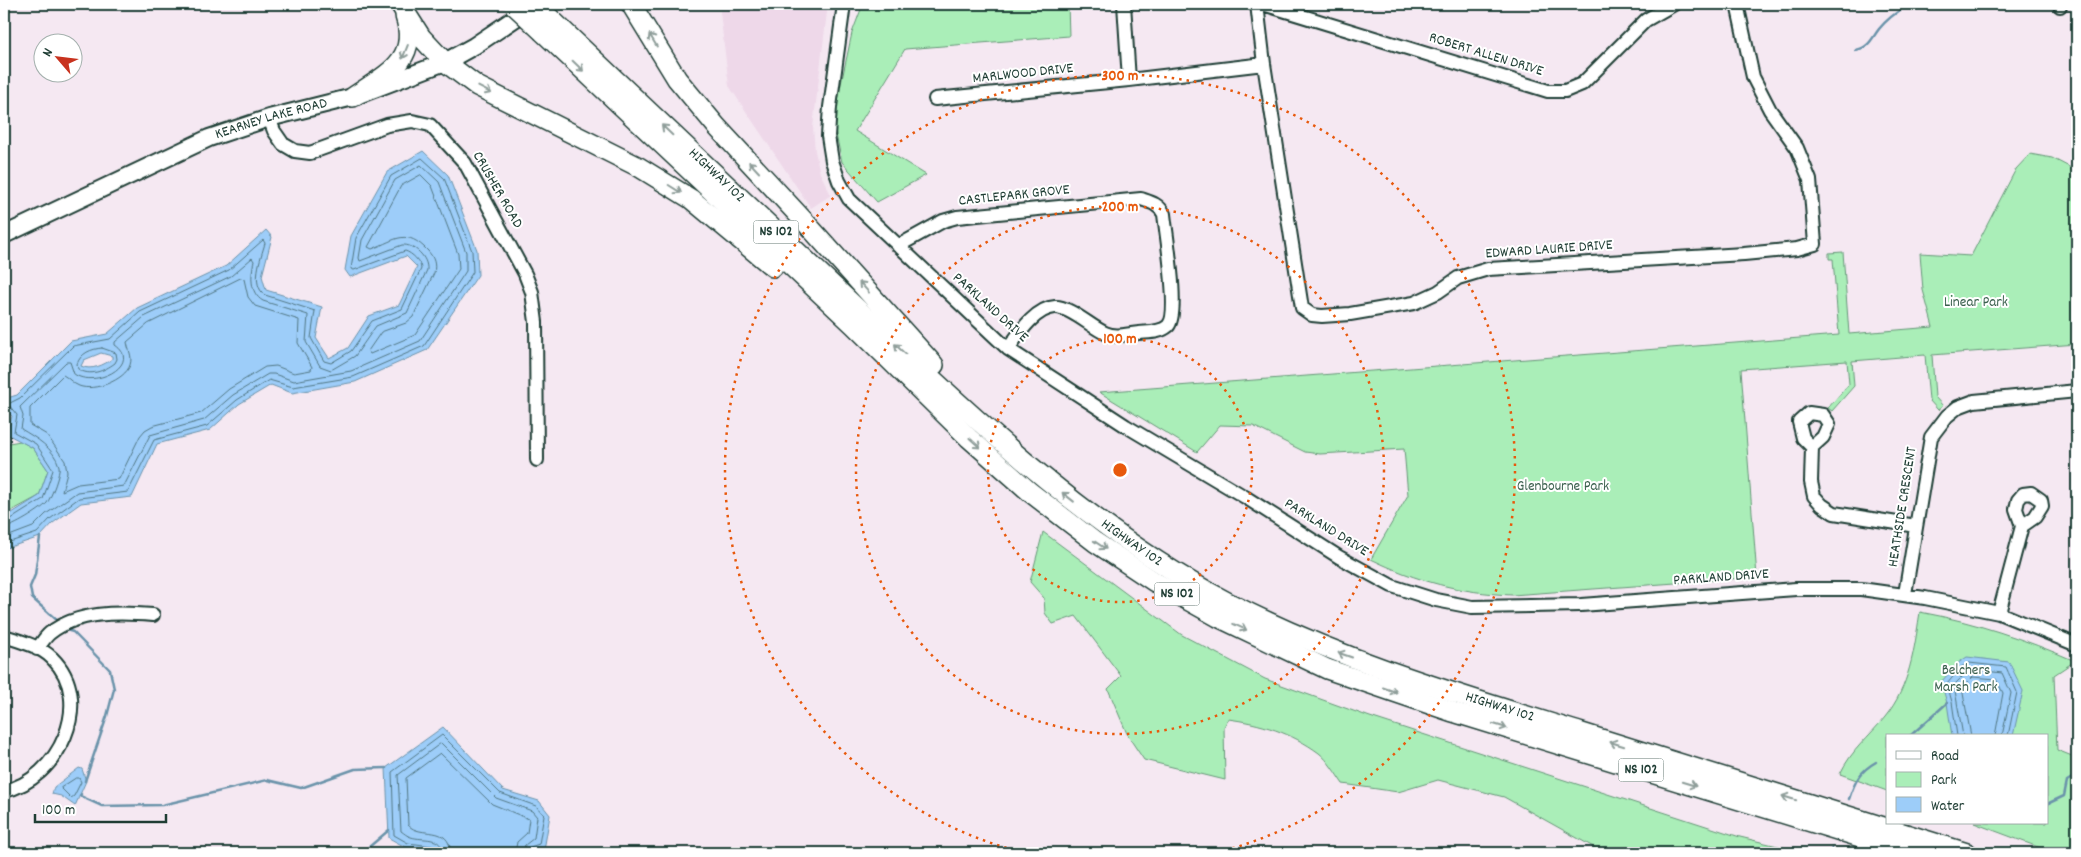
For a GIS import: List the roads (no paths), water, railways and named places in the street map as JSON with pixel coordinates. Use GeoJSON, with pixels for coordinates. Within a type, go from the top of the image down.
{"type":"FeatureCollection","features":[{"type":"Feature","properties":{"kind":"highway"},"geometry":{"type":"LineString","coordinates":[[401,4],[422,36],[445,62],[477,86],[639,167],[691,199],[939,409]]}},
{"type":"Feature","properties":{"kind":"highway"},"geometry":{"type":"LineString","coordinates":[[353,97],[392,70],[401,61],[408,47],[410,30],[401,4]]}},
{"type":"Feature","properties":{"kind":"highway","name":"HIGHWAY 102"},"geometry":{"type":"LineString","coordinates":[[513,4],[548,27],[1037,472],[1079,506],[1138,548],[1227,601],[1338,653],[1507,710],[1967,853]]}},
{"type":"Feature","properties":{"kind":"highway","name":"HIGHWAY 102"},"geometry":{"type":"LineString","coordinates":[[536,4],[548,27],[939,409],[1030,492],[1110,552],[1155,582],[1218,617],[1327,668],[1453,712],[1912,853]]}},
{"type":"Feature","properties":{"kind":"highway"},"geometry":{"type":"LineString","coordinates":[[631,4],[676,79],[717,127],[1002,440]]}},
{"type":"Feature","properties":{"kind":"main road","name":"KEARNEY LAKE ROAD"},"geometry":{"type":"LineString","coordinates":[[4,235],[210,138],[269,118],[353,97],[445,62],[474,46],[536,4]]}},
{"type":"Feature","properties":{"kind":"street","name":"PARKLAND DRIVE"},"geometry":{"type":"LineString","coordinates":[[844,4],[830,107],[828,136],[832,161],[839,181],[849,199],[1008,349],[1126,426],[1246,497],[1338,557],[1392,586],[1436,600],[1472,607],[1539,607],[1796,589],[1860,589],[1905,594],[1999,613],[2077,645]]}},
{"type":"Feature","properties":{"kind":"street"},"geometry":{"type":"LineString","coordinates":[[1124,4],[1129,80]]}},
{"type":"Feature","properties":{"kind":"street","name":"EDWARD LAURIE DRIVE"},"geometry":{"type":"LineString","coordinates":[[1257,4],[1264,64],[1298,290],[1302,308],[1312,315],[1350,314],[1414,303],[1438,292],[1458,278],[1488,269],[1754,253],[1797,249],[1815,244],[1810,180],[1797,148],[1770,110],[1753,77],[1737,4]]}},
{"type":"Feature","properties":{"kind":"street","name":"ROBERT ALLEN DRIVE"},"geometry":{"type":"LineString","coordinates":[[1263,4],[1548,91],[1565,91],[1582,84],[1646,20],[1674,4]]}},
{"type":"Feature","properties":{"kind":"street","name":"MARLWOOD DRIVE"},"geometry":{"type":"LineString","coordinates":[[936,99],[1129,80],[1264,64]]}},
{"type":"Feature","properties":{"kind":"street","name":"CRUSHER ROAD"},"geometry":{"type":"LineString","coordinates":[[269,118],[274,131],[283,144],[295,151],[310,153],[387,125],[419,121],[430,125],[437,131],[465,163],[525,274],[532,292],[536,322],[537,460]]}},
{"type":"Feature","properties":{"kind":"street","name":"CASTLEPARK GROVE"},"geometry":{"type":"LineString","coordinates":[[898,246],[949,218],[1141,200],[1151,202],[1161,208],[1164,214],[1173,296],[1173,317],[1169,325],[1157,331],[1117,336],[1106,334],[1069,311],[1055,307],[1043,310],[1035,317],[1008,349]]}},
{"type":"Feature","properties":{"kind":"street","name":"HEATHSIDE CRESCENT"},"geometry":{"type":"LineString","coordinates":[[1905,594],[1931,437],[1946,416],[1958,407],[1974,401],[2077,391]]}},
{"type":"Feature","properties":{"kind":"street"},"geometry":{"type":"LineString","coordinates":[[1812,447],[1811,482],[1814,496],[1822,506],[1834,513],[1916,526]]}},
{"type":"Feature","properties":{"kind":"street"},"geometry":{"type":"LineString","coordinates":[[1999,613],[2022,526]]}},
{"type":"Feature","properties":{"kind":"street"},"geometry":{"type":"LineString","coordinates":[[37,648],[48,634],[81,619],[98,615],[123,613],[153,614]]}},
{"type":"Feature","properties":{"kind":"street"},"geometry":{"type":"LineString","coordinates":[[4,636],[37,648],[56,662],[66,681],[71,705],[68,729],[62,745],[48,765],[24,784],[4,791]]}},
{"type":"Feature","properties":{"kind":"water"},"geometry":{"type":"Polygon","coordinates":[[[423,151],[448,175],[477,250],[478,275],[427,350],[355,382],[292,393],[271,385],[239,404],[210,430],[157,444],[132,497],[81,503],[53,523],[40,537],[4,549],[4,518],[39,496],[48,470],[33,448],[7,434],[12,416],[4,408],[4,399],[17,395],[71,341],[107,334],[137,308],[226,266],[266,230],[272,237],[262,276],[266,290],[322,307],[316,338],[329,358],[348,348],[369,316],[399,305],[417,267],[406,256],[350,277],[345,270],[351,236],[387,172],[423,151]],[[101,353],[84,360],[81,366],[97,367],[112,359],[112,356],[101,353]]]}},
{"type":"Feature","properties":{"kind":"water"},"geometry":{"type":"Polygon","coordinates":[[[1967,657],[2009,662],[2023,691],[2013,734],[1952,734],[1947,703],[1941,682],[1958,663],[1967,657]]]}},
{"type":"Feature","properties":{"kind":"water"},"geometry":{"type":"Polygon","coordinates":[[[443,727],[503,790],[539,801],[550,815],[544,850],[514,853],[451,853],[407,848],[389,838],[386,768],[443,727]]]}},
{"type":"Feature","properties":{"kind":"water"},"geometry":{"type":"Polygon","coordinates":[[[79,768],[82,769],[86,781],[75,806],[61,796],[52,794],[54,787],[79,768]]]}},
{"type":"Feature","properties":{"kind":"waterway"},"geometry":{"type":"LineString","coordinates":[[1856,50],[1867,45],[1886,22],[1909,4]]}},
{"type":"Feature","properties":{"kind":"waterway"},"geometry":{"type":"LineString","coordinates":[[40,537],[35,575],[30,587],[32,598],[59,622]]}},
{"type":"Feature","properties":{"kind":"waterway"},"geometry":{"type":"LineString","coordinates":[[66,630],[73,632],[110,670],[114,689],[85,781]]}},
{"type":"Feature","properties":{"kind":"waterway"},"geometry":{"type":"LineString","coordinates":[[1912,734],[1947,703]]}},
{"type":"Feature","properties":{"kind":"waterway"},"geometry":{"type":"LineString","coordinates":[[1849,799],[1859,777],[1876,762]]}},
{"type":"Feature","properties":{"kind":"waterway"},"geometry":{"type":"LineString","coordinates":[[81,794],[80,796],[102,806],[162,805],[267,780],[301,788],[355,769],[386,768]]}},
{"type":"Feature","properties":{"kind":"waterway"},"geometry":{"type":"LineString","coordinates":[[2048,804],[2064,796],[2067,781],[2077,775]]}},
{"type":"Feature","properties":{"kind":"waterway"},"geometry":{"type":"LineString","coordinates":[[362,853],[389,830]]}},
{"type":"Feature","properties":{"kind":"waterway"},"geometry":{"type":"LineString","coordinates":[[1831,853],[1832,848]]}},
{"type":"Feature","properties":{"kind":"park label","name":"Linear Park"},"geometry":{"type":"Point","coordinates":[1976,303]}},
{"type":"Feature","properties":{"kind":"park label","name":"Glenbourne Park"},"geometry":{"type":"Point","coordinates":[1563,487]}},
{"type":"Feature","properties":{"kind":"park label","name":"Belchers Marsh Park"},"geometry":{"type":"Point","coordinates":[1966,680]}}]}
